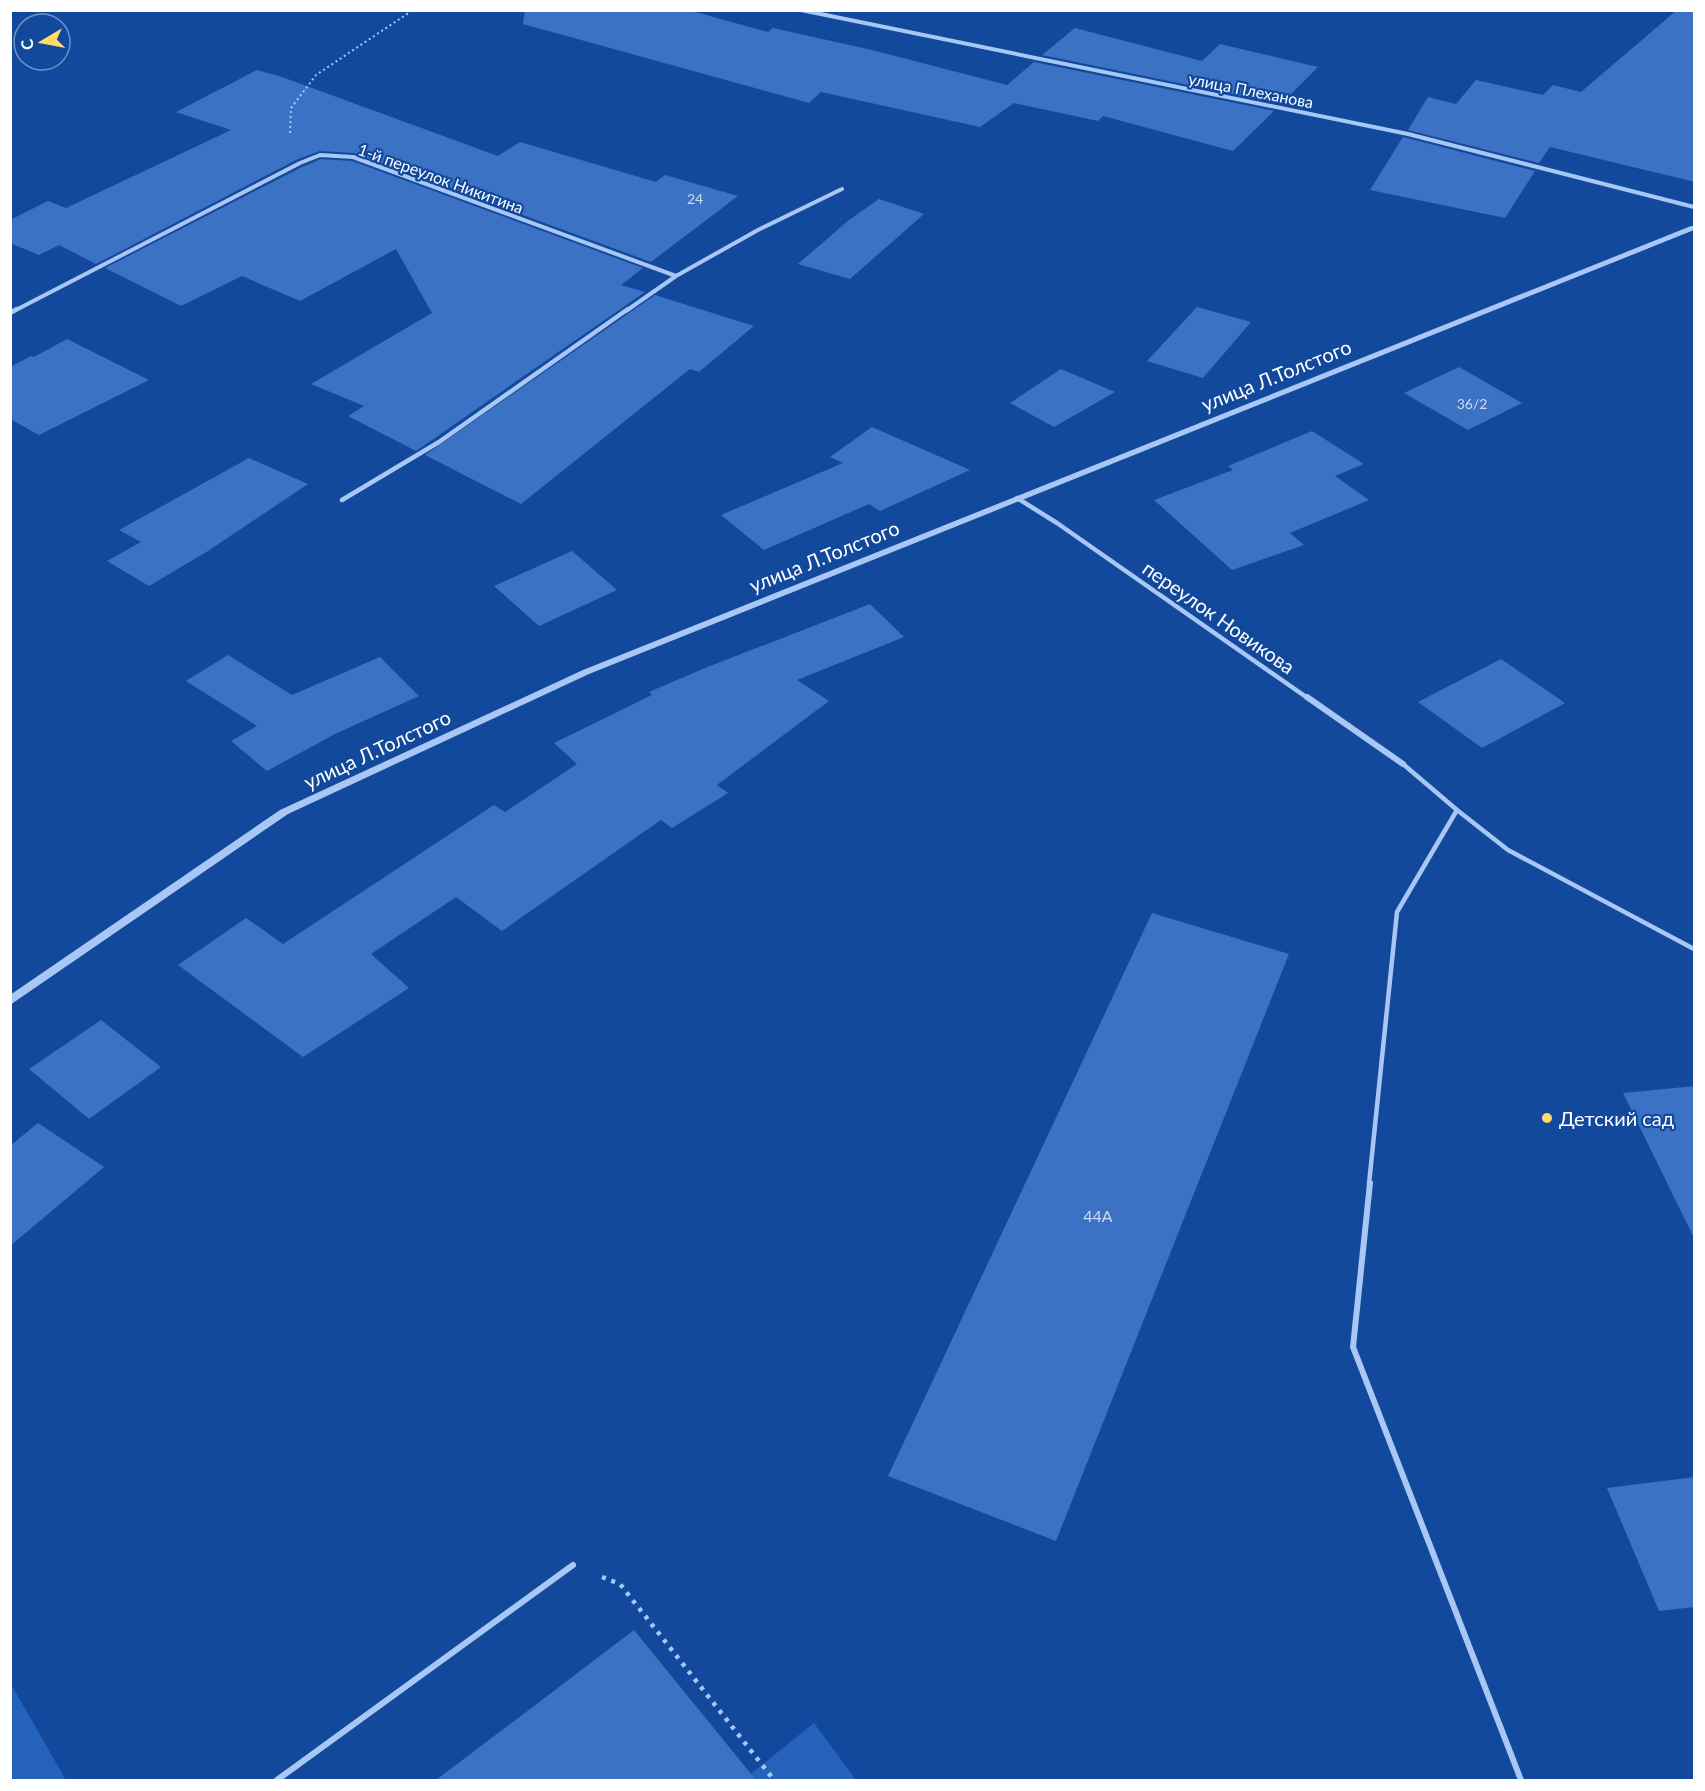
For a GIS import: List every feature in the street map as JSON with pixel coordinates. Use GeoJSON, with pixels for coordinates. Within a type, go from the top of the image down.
{"type":"FeatureCollection","features":[{"type":"Feature","properties":{"kind":"street","name":"улица Плеханова"},"geometry":{"type":"LineString","coordinates":[[801,10],[1408,134],[1695,207]]}},
{"type":"Feature","properties":{"kind":"street","name":"1-й переулок Никитина"},"geometry":{"type":"LineString","coordinates":[[10,313],[300,163],[320,155],[353,157],[676,276]]}},
{"type":"Feature","properties":{"kind":"street"},"geometry":{"type":"LineString","coordinates":[[342,500],[439,442],[676,276],[734,240],[842,189]]}},
{"type":"Feature","properties":{"kind":"street","name":"улица Л.Толстого"},"geometry":{"type":"LineString","coordinates":[[10,1001],[284,812],[586,672],[1695,228]]}},
{"type":"Feature","properties":{"kind":"street","name":"переулок Новикова"},"geometry":{"type":"LineString","coordinates":[[1017,498],[1057,523],[1403,764]]}},
{"type":"Feature","properties":{"kind":"lane"},"geometry":{"type":"LineString","coordinates":[[1403,764],[1508,850],[1695,949]]}},
{"type":"Feature","properties":{"kind":"lane"},"geometry":{"type":"LineString","coordinates":[[1457,810],[1397,912],[1353,1347],[1521,1780]]}},
{"type":"Feature","properties":{"kind":"lane"},"geometry":{"type":"LineString","coordinates":[[278,1780],[573,1565]]}},
{"type":"Feature","properties":{"kind":"path"},"geometry":{"type":"LineString","coordinates":[[300,163],[290,133],[291,108],[316,75],[413,10]]}},
{"type":"Feature","properties":{"kind":"path"},"geometry":{"type":"LineString","coordinates":[[573,1565],[620,1584],[774,1780]]}},
{"type":"Feature","properties":{"kind":"shaded area"},"geometry":{"type":"Polygon","coordinates":[[[11,1684],[66,1780],[11,1780],[11,1684]]]}},
{"type":"Feature","properties":{"kind":"shaded area"},"geometry":{"type":"Polygon","coordinates":[[[814,1723],[856,1780],[743,1780],[814,1723]]]}},
{"type":"Feature","properties":{"kind":"building"},"geometry":{"type":"Polygon","coordinates":[[[525,10],[688,10],[768,32],[773,28],[872,50],[1007,85],[1034,62],[1274,111],[1233,151],[1103,116],[1098,121],[1014,103],[980,127],[821,92],[809,103],[523,24],[525,10]]]}},
{"type":"Feature","properties":{"kind":"building"},"geometry":{"type":"Polygon","coordinates":[[[1677,10],[1695,10],[1695,182],[1550,147],[1539,163],[1408,130],[1428,97],[1456,104],[1476,80],[1543,95],[1553,85],[1581,92],[1677,10]]]}},
{"type":"Feature","properties":{"kind":"building"},"geometry":{"type":"Polygon","coordinates":[[[1075,28],[1202,61],[1220,44],[1318,67],[1281,104],[1042,55],[1075,28]]]}},
{"type":"Feature","properties":{"kind":"building"},"geometry":{"type":"Polygon","coordinates":[[[257,70],[282,77],[498,156],[520,142],[656,182],[665,175],[738,196],[651,262],[354,153],[320,151],[298,159],[96,264],[59,245],[39,255],[10,243],[10,220],[48,201],[66,208],[231,130],[176,112],[257,70]]]}},
{"type":"Feature","properties":{"kind":"building"},"geometry":{"type":"Polygon","coordinates":[[[1403,137],[1535,171],[1505,218],[1370,190],[1403,137]]]}},
{"type":"Feature","properties":{"kind":"building"},"geometry":{"type":"Polygon","coordinates":[[[321,159],[352,161],[643,268],[621,285],[645,292],[416,451],[348,416],[364,406],[311,384],[432,313],[396,249],[300,301],[242,276],[181,306],[105,268],[321,159]]]}},
{"type":"Feature","properties":{"kind":"building"},"geometry":{"type":"Polygon","coordinates":[[[879,199],[924,214],[850,279],[798,264],[849,220],[879,199]]]}},
{"type":"Feature","properties":{"kind":"building"},"geometry":{"type":"Polygon","coordinates":[[[655,295],[754,326],[699,372],[690,369],[521,504],[425,455],[655,295]]]}},
{"type":"Feature","properties":{"kind":"building"},"geometry":{"type":"Polygon","coordinates":[[[1197,307],[1251,322],[1203,378],[1147,361],[1197,307]]]}},
{"type":"Feature","properties":{"kind":"building"},"geometry":{"type":"Polygon","coordinates":[[[67,339],[149,380],[39,435],[10,419],[10,367],[67,339]]]}},
{"type":"Feature","properties":{"kind":"building"},"geometry":{"type":"Polygon","coordinates":[[[1459,367],[1522,403],[1468,430],[1404,393],[1459,367]]]}},
{"type":"Feature","properties":{"kind":"building"},"geometry":{"type":"Polygon","coordinates":[[[1061,369],[1115,392],[1054,427],[1010,403],[1061,369]]]}},
{"type":"Feature","properties":{"kind":"building"},"geometry":{"type":"Polygon","coordinates":[[[872,427],[970,470],[880,511],[869,504],[764,550],[721,515],[843,463],[830,457],[872,427]]]}},
{"type":"Feature","properties":{"kind":"building"},"geometry":{"type":"Polygon","coordinates":[[[1312,431],[1364,464],[1335,476],[1369,500],[1290,533],[1304,545],[1232,570],[1154,500],[1233,470],[1228,466],[1312,431]]]}},
{"type":"Feature","properties":{"kind":"building"},"geometry":{"type":"Polygon","coordinates":[[[249,458],[308,484],[208,551],[149,586],[107,561],[141,542],[119,530],[249,458]]]}},
{"type":"Feature","properties":{"kind":"building"},"geometry":{"type":"Polygon","coordinates":[[[572,551],[617,590],[539,626],[494,586],[572,551]]]}},
{"type":"Feature","properties":{"kind":"building"},"geometry":{"type":"Polygon","coordinates":[[[870,604],[904,637],[797,680],[829,701],[717,785],[728,793],[672,828],[661,820],[502,931],[456,897],[371,954],[409,988],[303,1057],[178,965],[246,918],[283,944],[494,805],[505,812],[577,764],[554,743],[652,695],[649,692],[870,604]]]}},
{"type":"Feature","properties":{"kind":"building"},"geometry":{"type":"Polygon","coordinates":[[[228,655],[292,695],[380,657],[419,696],[335,734],[267,771],[231,741],[257,726],[186,681],[228,655]]]}},
{"type":"Feature","properties":{"kind":"building"},"geometry":{"type":"Polygon","coordinates":[[[1501,659],[1565,703],[1482,748],[1418,702],[1501,659]]]}},
{"type":"Feature","properties":{"kind":"building"},"geometry":{"type":"Polygon","coordinates":[[[1152,913],[1289,954],[1056,1541],[888,1476],[1152,913]]]}},
{"type":"Feature","properties":{"kind":"building"},"geometry":{"type":"Polygon","coordinates":[[[101,1020],[161,1067],[89,1119],[29,1069],[101,1020]]]}},
{"type":"Feature","properties":{"kind":"building"},"geometry":{"type":"Polygon","coordinates":[[[1695,1086],[1695,1240],[1623,1093],[1695,1086]]]}},
{"type":"Feature","properties":{"kind":"building"},"geometry":{"type":"Polygon","coordinates":[[[38,1123],[104,1167],[10,1246],[10,1146],[38,1123]]]}},
{"type":"Feature","properties":{"kind":"building"},"geometry":{"type":"Polygon","coordinates":[[[1695,1477],[1695,1607],[1659,1611],[1607,1488],[1695,1477]]]}},
{"type":"Feature","properties":{"kind":"building"},"geometry":{"type":"Polygon","coordinates":[[[634,1630],[756,1780],[436,1780],[534,1706],[634,1630]]]}},
{"type":"Feature","properties":{"kind":"place","name":"Детский сад"},"geometry":{"type":"Point","coordinates":[1547,1118]}}]}
